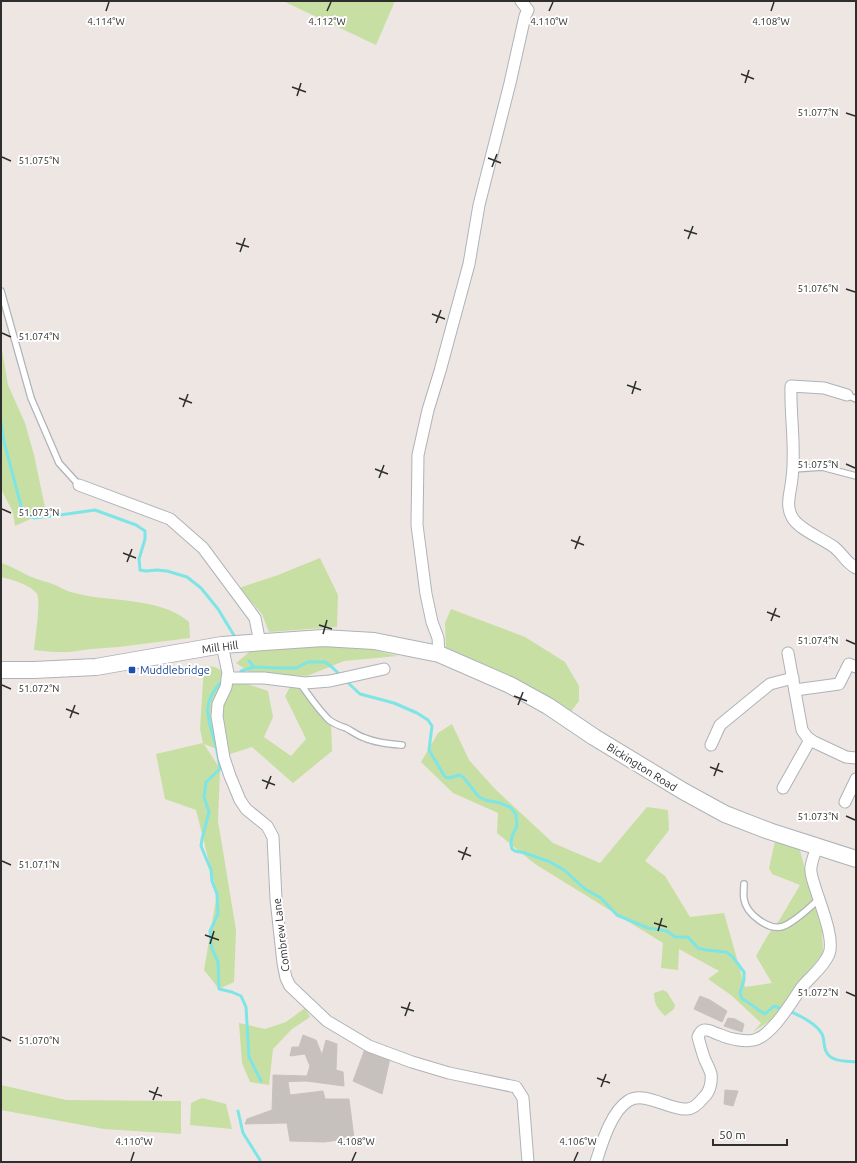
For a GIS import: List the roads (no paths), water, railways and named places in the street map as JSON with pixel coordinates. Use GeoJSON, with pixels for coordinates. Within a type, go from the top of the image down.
{"type":"FeatureCollection","features":[{"type":"Feature","properties":{"kind":"main road","name":"Mill Hill"},"geometry":{"type":"LineString","coordinates":[[1,670],[96,667],[222,645],[323,638],[374,641],[439,654]]}},
{"type":"Feature","properties":{"kind":"main road","name":"Bickington Road"},"geometry":{"type":"LineString","coordinates":[[439,654],[510,685],[548,706],[594,737],[682,791],[725,814],[856,859]]}},
{"type":"Feature","properties":{"kind":"street"},"geometry":{"type":"LineString","coordinates":[[439,654],[438,638],[432,622],[426,594],[417,525],[418,455],[428,410],[469,264],[479,206],[525,16],[528,10],[521,1]]}},
{"type":"Feature","properties":{"kind":"street"},"geometry":{"type":"LineString","coordinates":[[852,397],[824,388],[791,386],[790,406],[794,441],[793,469],[788,507],[792,518],[806,530],[834,548],[849,564],[856,568]]}},
{"type":"Feature","properties":{"kind":"street"},"geometry":{"type":"LineString","coordinates":[[79,485],[170,519],[202,548],[255,618],[260,642]]}},
{"type":"Feature","properties":{"kind":"street","name":"Combrew Lane"},"geometry":{"type":"LineString","coordinates":[[222,645],[228,673],[226,687],[218,704],[216,716],[224,758],[240,800],[246,809],[267,826],[272,837],[276,899],[283,963],[286,978],[290,986],[327,1021],[369,1046],[412,1062],[449,1073],[516,1087],[523,1098],[528,1162]]}},
{"type":"Feature","properties":{"kind":"street"},"geometry":{"type":"LineString","coordinates":[[788,653],[802,730],[810,740],[846,757],[856,758]]}},
{"type":"Feature","properties":{"kind":"street"},"geometry":{"type":"LineString","coordinates":[[795,690],[839,684],[849,664],[856,667]]}},
{"type":"Feature","properties":{"kind":"street"},"geometry":{"type":"LineString","coordinates":[[227,678],[264,678],[305,683],[330,681],[384,669]]}},
{"type":"Feature","properties":{"kind":"street"},"geometry":{"type":"LineString","coordinates":[[711,745],[720,725],[770,684],[793,678]]}},
{"type":"Feature","properties":{"kind":"street"},"geometry":{"type":"LineString","coordinates":[[783,788],[810,740]]}},
{"type":"Feature","properties":{"kind":"street"},"geometry":{"type":"LineString","coordinates":[[845,802],[856,779]]}},
{"type":"Feature","properties":{"kind":"street"},"geometry":{"type":"LineString","coordinates":[[596,1162],[611,1122],[618,1109],[630,1100],[640,1098],[649,1099],[688,1110],[697,1105],[707,1095],[711,1083],[711,1074],[698,1036],[700,1032],[704,1030],[740,1040],[754,1040],[763,1035],[776,1023],[803,986],[818,971],[828,956],[831,948],[829,930],[810,868],[817,846]]}},
{"type":"Feature","properties":{"kind":"lane"},"geometry":{"type":"LineString","coordinates":[[1,291],[31,398],[59,463],[79,485]]}},
{"type":"Feature","properties":{"kind":"lane"},"geometry":{"type":"LineString","coordinates":[[793,469],[822,467],[856,476]]}},
{"type":"Feature","properties":{"kind":"lane"},"geometry":{"type":"LineString","coordinates":[[300,683],[315,704],[330,721],[368,740],[402,745]]}},
{"type":"Feature","properties":{"kind":"lane"},"geometry":{"type":"LineString","coordinates":[[744,884],[744,900],[747,907],[755,917],[769,926],[783,927],[798,917],[819,899]]}},
{"type":"Feature","properties":{"kind":"waterway"},"geometry":{"type":"LineString","coordinates":[[1,422],[4,442],[23,513],[34,518],[95,510],[136,525],[145,531],[145,539],[139,559],[140,570],[167,571],[187,577],[201,588],[218,609],[235,637]]}},
{"type":"Feature","properties":{"kind":"waterway"},"geometry":{"type":"LineString","coordinates":[[249,661],[254,667],[279,668],[296,668],[308,662],[325,662],[340,675]]}},
{"type":"Feature","properties":{"kind":"waterway"},"geometry":{"type":"LineString","coordinates":[[241,671],[254,667]]}},
{"type":"Feature","properties":{"kind":"waterway"},"geometry":{"type":"LineString","coordinates":[[345,680],[360,694],[394,703],[417,713],[428,720],[432,726],[429,750],[445,777],[450,778],[459,775],[463,777],[479,797],[510,807],[516,814],[517,826],[512,836],[512,849],[550,862],[564,870],[585,889],[601,898],[617,915],[648,928],[667,931],[675,937],[688,937],[698,948],[726,952],[732,956],[744,972],[744,980],[740,993],[742,999],[765,1014],[774,1006],[784,1010]]}},
{"type":"Feature","properties":{"kind":"waterway"},"geometry":{"type":"LineString","coordinates":[[220,683],[210,699],[208,707],[209,722],[220,769],[206,782],[204,797],[209,812],[201,846],[211,870],[212,881],[217,894],[218,914],[210,931],[212,949],[218,962],[219,989],[241,996],[246,1007],[249,1057],[261,1081]]}},
{"type":"Feature","properties":{"kind":"waterway"},"geometry":{"type":"LineString","coordinates":[[789,1011],[807,1020],[820,1030],[823,1036],[824,1046],[829,1056],[836,1060],[856,1062]]}},
{"type":"Feature","properties":{"kind":"waterway"},"geometry":{"type":"LineString","coordinates":[[238,1111],[243,1133],[260,1162]]}},
{"type":"Feature","properties":{"kind":"place","name":"Muddlebridge"},"geometry":{"type":"Point","coordinates":[132,670]}}]}
